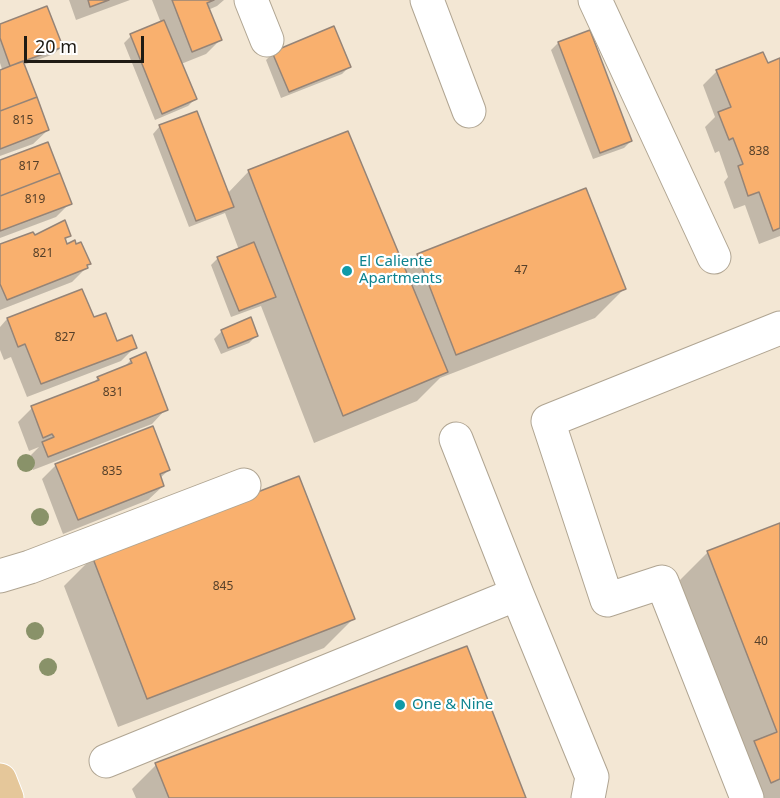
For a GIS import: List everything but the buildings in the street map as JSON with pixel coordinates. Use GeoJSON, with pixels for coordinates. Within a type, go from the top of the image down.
{"type":"FeatureCollection","features":[{"type":"Feature","properties":{"kind":"main road"},"geometry":{"type":"LineString","coordinates":[[0,780],[7,798]]}},
{"type":"Feature","properties":{"kind":"lane"},"geometry":{"type":"LineString","coordinates":[[251,0],[267,40]]}},
{"type":"Feature","properties":{"kind":"lane"},"geometry":{"type":"LineString","coordinates":[[427,0],[469,111]]}},
{"type":"Feature","properties":{"kind":"lane"},"geometry":{"type":"LineString","coordinates":[[595,0],[714,257]]}},
{"type":"Feature","properties":{"kind":"lane"},"geometry":{"type":"LineString","coordinates":[[747,798],[662,582],[607,600],[548,421],[780,328]]}},
{"type":"Feature","properties":{"kind":"lane"},"geometry":{"type":"LineString","coordinates":[[456,439],[516,594],[592,777],[588,798]]}},
{"type":"Feature","properties":{"kind":"lane"},"geometry":{"type":"LineString","coordinates":[[0,576],[30,567],[244,485]]}},
{"type":"Feature","properties":{"kind":"lane"},"geometry":{"type":"LineString","coordinates":[[106,761],[516,594]]}},
{"type":"Feature","properties":{"kind":"place","name":"El Caliente Apartments"},"geometry":{"type":"Point","coordinates":[347,271]}},
{"type":"Feature","properties":{"kind":"place","name":"One & Nine"},"geometry":{"type":"Point","coordinates":[400,705]}}]}
